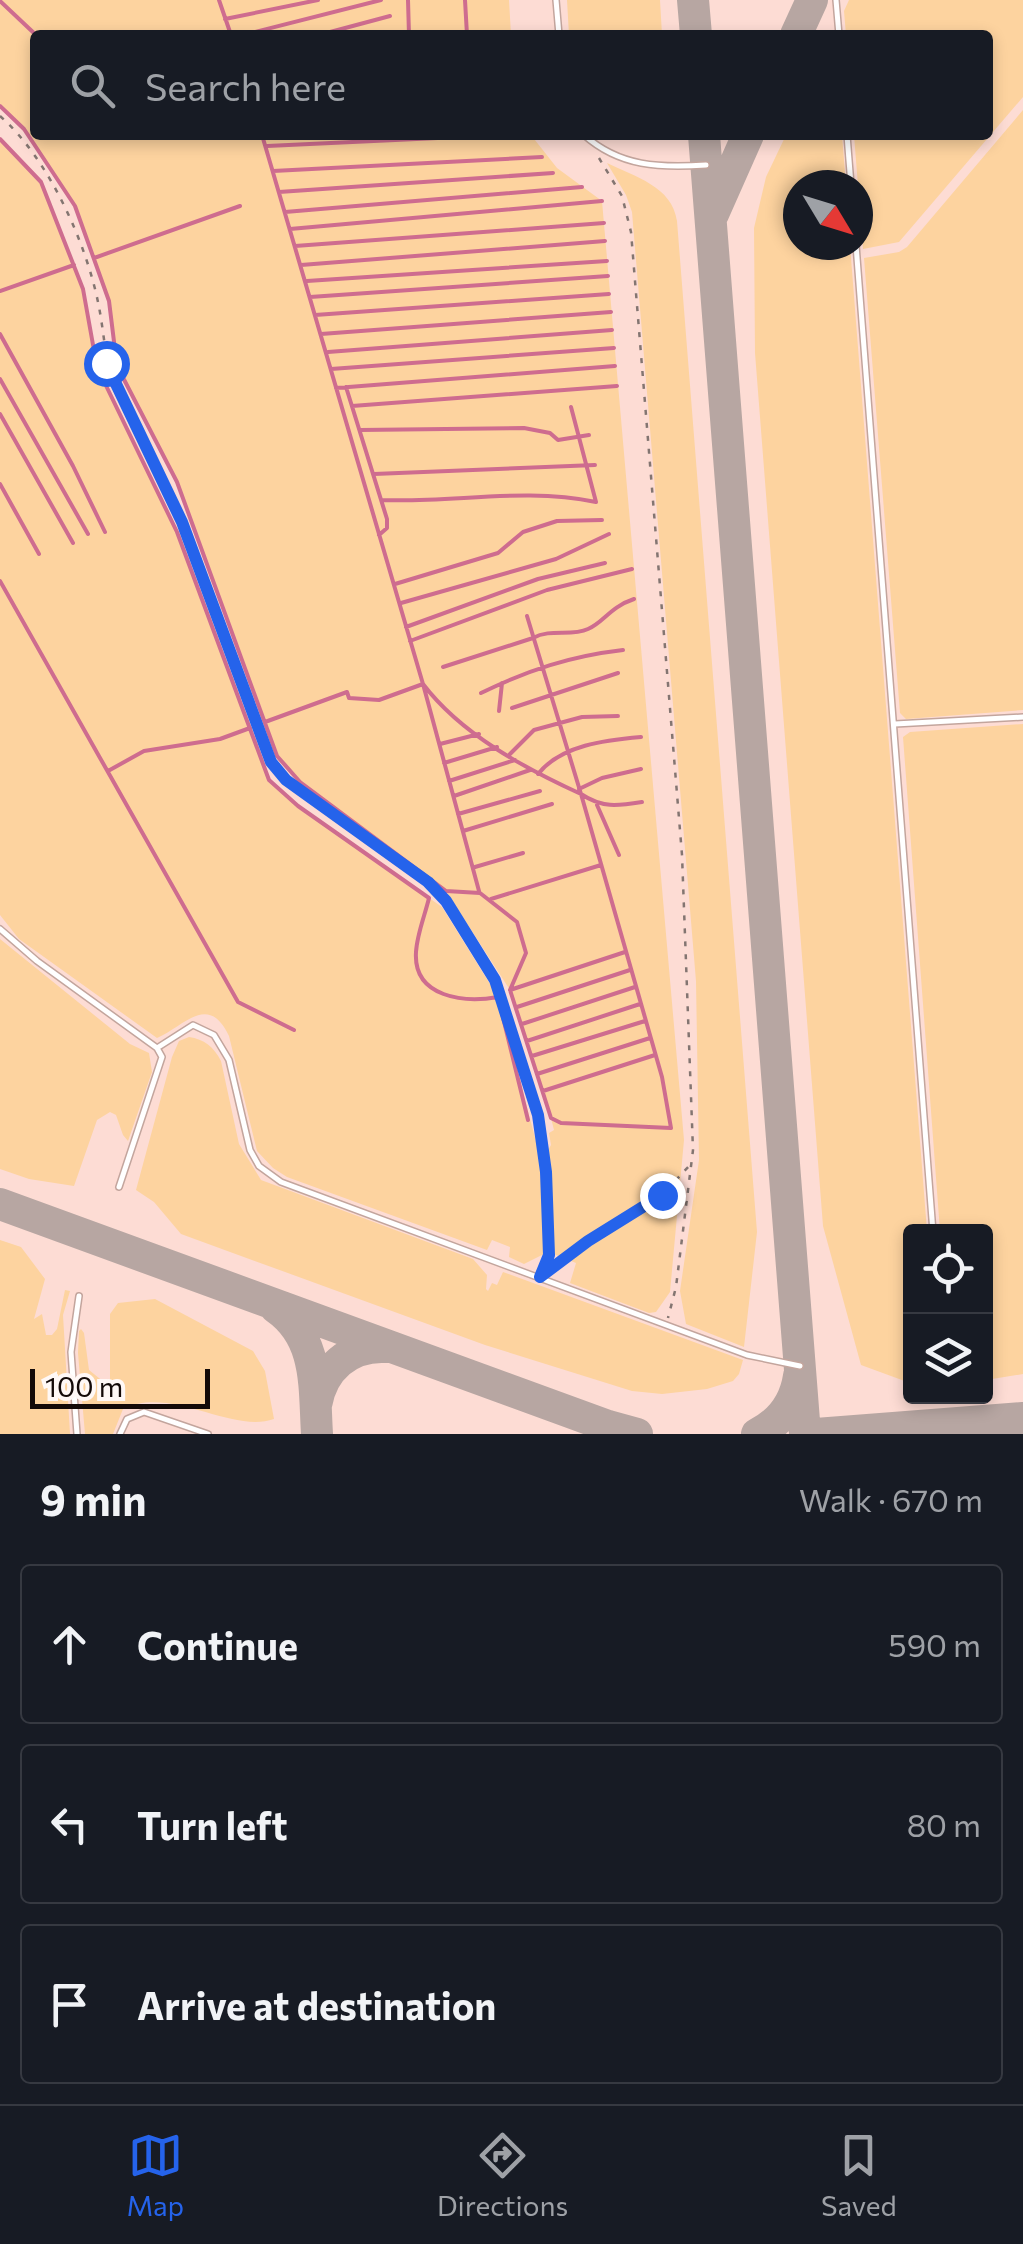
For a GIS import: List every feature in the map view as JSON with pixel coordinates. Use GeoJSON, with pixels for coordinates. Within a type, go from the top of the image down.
{"type":"FeatureCollection","features":[{"type":"Feature","properties":{"kind":"lane"},"geometry":{"type":"LineString","coordinates":[[556,0],[559,30]]}},
{"type":"Feature","properties":{"kind":"lane"},"geometry":{"type":"LineString","coordinates":[[836,0],[839,30]]}},
{"type":"Feature","properties":{"kind":"lane"},"geometry":{"type":"LineString","coordinates":[[590,140],[618,159],[645,166],[706,165]]}},
{"type":"Feature","properties":{"kind":"lane"},"geometry":{"type":"LineString","coordinates":[[847,140],[850,170]]}},
{"type":"Feature","properties":{"kind":"lane"},"geometry":{"type":"LineString","coordinates":[[857,260],[931,1224]]}},
{"type":"Feature","properties":{"kind":"lane"},"geometry":{"type":"LineString","coordinates":[[894,724],[1023,718]]}},
{"type":"Feature","properties":{"kind":"lane"},"geometry":{"type":"LineString","coordinates":[[0,928],[36,961],[157,1048],[162,1057],[119,1187]]}},
{"type":"Feature","properties":{"kind":"lane"},"geometry":{"type":"LineString","coordinates":[[157,1048],[193,1025],[214,1035],[229,1060],[250,1150],[259,1166],[281,1182],[748,1354],[800,1366]]}},
{"type":"Feature","properties":{"kind":"lane"},"geometry":{"type":"LineString","coordinates":[[77,1434],[71,1352],[79,1296]]}},
{"type":"Feature","properties":{"kind":"lane"},"geometry":{"type":"LineString","coordinates":[[120,1434],[127,1420],[144,1412],[208,1434]]}},
{"type":"Feature","properties":{"kind":"path"},"geometry":{"type":"LineString","coordinates":[[0,116],[13,128],[55,188],[88,265],[106,363],[182,522],[271,762],[286,780],[428,882],[446,901],[495,980],[538,1115],[546,1172],[549,1255],[540,1277]]}},
{"type":"Feature","properties":{"kind":"path"},"geometry":{"type":"LineString","coordinates":[[596,145],[600,162],[622,196],[631,232],[682,855],[691,1164],[676,1287],[667,1324]]}},
{"type":"Feature","properties":{"kind":"path"},"geometry":{"type":"LineString","coordinates":[[540,1277],[588,1241],[662,1195],[691,1164]]}},
{"type":"Feature","properties":{"kind":"shaded area"},"geometry":{"type":"Polygon","coordinates":[[[0,0],[1023,0],[1023,1434],[0,1434],[0,0]]]}},
{"type":"Feature","properties":{"kind":"shaded area"},"geometry":{"type":"Polygon","coordinates":[[[0,0],[509,0],[511,30],[30,30],[30,139],[0,106],[0,0]]]}},
{"type":"Feature","properties":{"kind":"shaded area"},"geometry":{"type":"Polygon","coordinates":[[[567,0],[660,0],[662,30],[569,30],[567,0]]]}},
{"type":"Feature","properties":{"kind":"shaded area"},"geometry":{"type":"Polygon","coordinates":[[[849,0],[1023,0],[1023,97],[993,132],[993,30],[846,30],[844,11],[849,0]]]}},
{"type":"Feature","properties":{"kind":"shaded area"},"geometry":{"type":"Polygon","coordinates":[[[1023,110],[1023,710],[906,719],[900,713],[864,260],[907,247],[1023,110]]]}},
{"type":"Feature","properties":{"kind":"shaded area"},"geometry":{"type":"Polygon","coordinates":[[[0,139],[41,182],[83,289],[97,367],[177,532],[269,780],[298,806],[442,907],[498,997],[539,1153],[546,1253],[524,1264],[509,1257],[510,1247],[492,1240],[487,1250],[287,1177],[273,1168],[257,1151],[229,1036],[221,1023],[204,1014],[157,1038],[19,939],[0,915],[0,139]]]}},
{"type":"Feature","properties":{"kind":"shaded area"},"geometry":{"type":"Polygon","coordinates":[[[31,140],[535,140],[557,168],[602,201],[684,1140],[670,1292],[656,1312],[649,1313],[570,1283],[576,1263],[554,1254],[547,1152],[551,1145],[549,1133],[554,1130],[551,1118],[510,990],[446,891],[300,782],[277,756],[177,482],[117,366],[109,301],[75,206],[31,140]]]}},
{"type":"Feature","properties":{"kind":"shaded area"},"geometry":{"type":"Polygon","coordinates":[[[784,140],[842,140],[845,170],[783,170],[783,260],[851,260],[926,1224],[903,1224],[903,1380],[861,1365],[823,1226],[755,353],[754,228],[766,177],[784,140]]]}},
{"type":"Feature","properties":{"kind":"shaded area"},"geometry":{"type":"Polygon","coordinates":[[[854,140],[986,140],[899,242],[873,247],[873,170],[857,170],[854,140]]]}},
{"type":"Feature","properties":{"kind":"shaded area"},"geometry":{"type":"Polygon","coordinates":[[[607,163],[660,191],[674,209],[677,221],[757,1232],[744,1347],[686,1324],[680,1291],[699,1160],[696,981],[632,212],[607,163]]]}},
{"type":"Feature","properties":{"kind":"shaded area"},"geometry":{"type":"Polygon","coordinates":[[[1023,724],[1023,1374],[993,1379],[993,1224],[939,1224],[903,737],[910,732],[1023,724]]]}},
{"type":"Feature","properties":{"kind":"shaded area"},"geometry":{"type":"Polygon","coordinates":[[[0,939],[130,1044],[149,1053],[152,1072],[128,1141],[116,1115],[110,1112],[97,1120],[74,1186],[29,1179],[0,1169],[0,939]]]}},
{"type":"Feature","properties":{"kind":"shaded area"},"geometry":{"type":"Polygon","coordinates":[[[189,1037],[208,1044],[221,1061],[239,1144],[261,1180],[473,1259],[487,1275],[488,1291],[492,1283],[497,1285],[503,1272],[743,1360],[739,1374],[733,1381],[707,1389],[662,1394],[632,1391],[485,1345],[181,1234],[154,1202],[136,1190],[172,1057],[179,1041],[189,1037]]]}},
{"type":"Feature","properties":{"kind":"shaded area"},"geometry":{"type":"Polygon","coordinates":[[[0,1240],[21,1247],[45,1279],[34,1319],[42,1314],[46,1335],[57,1329],[65,1290],[70,1291],[63,1315],[70,1434],[0,1434],[0,1240]]]}},
{"type":"Feature","properties":{"kind":"shaded area"},"geometry":{"type":"Polygon","coordinates":[[[155,1299],[253,1351],[265,1371],[274,1419],[239,1420],[181,1406],[142,1403],[123,1409],[113,1434],[85,1434],[79,1331],[84,1333],[89,1370],[110,1387],[110,1314],[118,1303],[155,1299]]]}},
{"type":"Feature","properties":{"kind":"waterway"},"geometry":{"type":"LineString","coordinates":[[219,0],[229,30]]}},
{"type":"Feature","properties":{"kind":"waterway"},"geometry":{"type":"LineString","coordinates":[[225,19],[318,0]]}},
{"type":"Feature","properties":{"kind":"waterway"},"geometry":{"type":"LineString","coordinates":[[263,30],[381,0]]}},
{"type":"Feature","properties":{"kind":"waterway"},"geometry":{"type":"LineString","coordinates":[[408,0],[409,30]]}},
{"type":"Feature","properties":{"kind":"waterway"},"geometry":{"type":"LineString","coordinates":[[465,0],[467,30]]}},
{"type":"Feature","properties":{"kind":"waterway"},"geometry":{"type":"LineString","coordinates":[[0,1],[31,30]]}},
{"type":"Feature","properties":{"kind":"waterway"},"geometry":{"type":"LineString","coordinates":[[338,30],[390,16]]}},
{"type":"Feature","properties":{"kind":"waterway"},"geometry":{"type":"LineString","coordinates":[[0,106],[30,138]]}},
{"type":"Feature","properties":{"kind":"waterway"},"geometry":{"type":"LineString","coordinates":[[0,139],[41,182],[83,289],[97,367],[177,532],[269,780],[298,806],[429,898],[417,945],[417,967],[423,979],[444,994],[471,999],[498,997],[528,1120]]}},
{"type":"Feature","properties":{"kind":"waterway"},"geometry":{"type":"LineString","coordinates":[[31,140],[75,206],[109,301],[117,366],[177,482],[277,756],[300,782],[446,891],[480,893],[517,922],[526,953],[510,990]]}},
{"type":"Feature","properties":{"kind":"waterway"},"geometry":{"type":"LineString","coordinates":[[263,140],[423,684],[456,719],[495,748],[581,794],[662,1077],[671,1128],[561,1123],[551,1118],[510,990],[625,952]]}},
{"type":"Feature","properties":{"kind":"waterway"},"geometry":{"type":"LineString","coordinates":[[267,146],[395,140]]}},
{"type":"Feature","properties":{"kind":"waterway"},"geometry":{"type":"LineString","coordinates":[[273,171],[542,157]]}},
{"type":"Feature","properties":{"kind":"waterway"},"geometry":{"type":"LineString","coordinates":[[279,192],[553,173]]}},
{"type":"Feature","properties":{"kind":"waterway"},"geometry":{"type":"LineString","coordinates":[[285,212],[582,187]]}},
{"type":"Feature","properties":{"kind":"waterway"},"geometry":{"type":"LineString","coordinates":[[290,229],[602,201]]}},
{"type":"Feature","properties":{"kind":"waterway"},"geometry":{"type":"LineString","coordinates":[[94,258],[240,206]]}},
{"type":"Feature","properties":{"kind":"waterway"},"geometry":{"type":"LineString","coordinates":[[295,246],[604,223]]}},
{"type":"Feature","properties":{"kind":"waterway"},"geometry":{"type":"LineString","coordinates":[[301,265],[605,241]]}},
{"type":"Feature","properties":{"kind":"waterway"},"geometry":{"type":"LineString","coordinates":[[307,281],[607,261]]}},
{"type":"Feature","properties":{"kind":"waterway"},"geometry":{"type":"LineString","coordinates":[[0,291],[74,265]]}},
{"type":"Feature","properties":{"kind":"waterway"},"geometry":{"type":"LineString","coordinates":[[310,297],[608,276]]}},
{"type":"Feature","properties":{"kind":"waterway"},"geometry":{"type":"LineString","coordinates":[[315,315],[609,294]]}},
{"type":"Feature","properties":{"kind":"waterway"},"geometry":{"type":"LineString","coordinates":[[321,334],[611,312]]}},
{"type":"Feature","properties":{"kind":"waterway"},"geometry":{"type":"LineString","coordinates":[[328,352],[612,330]]}},
{"type":"Feature","properties":{"kind":"waterway"},"geometry":{"type":"LineString","coordinates":[[0,334],[105,532]]}},
{"type":"Feature","properties":{"kind":"waterway"},"geometry":{"type":"LineString","coordinates":[[331,369],[614,348]]}},
{"type":"Feature","properties":{"kind":"waterway"},"geometry":{"type":"LineString","coordinates":[[336,388],[615,366]]}},
{"type":"Feature","properties":{"kind":"waterway"},"geometry":{"type":"LineString","coordinates":[[0,379],[88,534]]}},
{"type":"Feature","properties":{"kind":"waterway"},"geometry":{"type":"LineString","coordinates":[[352,406],[617,386]]}},
{"type":"Feature","properties":{"kind":"waterway"},"geometry":{"type":"LineString","coordinates":[[346,387],[387,519],[387,528],[379,535]]}},
{"type":"Feature","properties":{"kind":"waterway"},"geometry":{"type":"LineString","coordinates":[[382,500],[543,496],[596,502],[571,407]]}},
{"type":"Feature","properties":{"kind":"waterway"},"geometry":{"type":"LineString","coordinates":[[0,414],[73,543]]}},
{"type":"Feature","properties":{"kind":"waterway"},"geometry":{"type":"LineString","coordinates":[[360,430],[524,428],[550,433],[558,440],[589,435]]}},
{"type":"Feature","properties":{"kind":"waterway"},"geometry":{"type":"LineString","coordinates":[[374,474],[595,465]]}},
{"type":"Feature","properties":{"kind":"waterway"},"geometry":{"type":"LineString","coordinates":[[0,484],[39,554]]}},
{"type":"Feature","properties":{"kind":"waterway"},"geometry":{"type":"LineString","coordinates":[[395,584],[498,553],[523,532],[557,521],[602,520]]}},
{"type":"Feature","properties":{"kind":"waterway"},"geometry":{"type":"LineString","coordinates":[[401,603],[556,559],[609,534]]}},
{"type":"Feature","properties":{"kind":"waterway"},"geometry":{"type":"LineString","coordinates":[[406,627],[538,579],[605,563]]}},
{"type":"Feature","properties":{"kind":"waterway"},"geometry":{"type":"LineString","coordinates":[[410,641],[547,590],[632,569]]}},
{"type":"Feature","properties":{"kind":"waterway"},"geometry":{"type":"LineString","coordinates":[[0,581],[238,1002],[294,1030]]}},
{"type":"Feature","properties":{"kind":"waterway"},"geometry":{"type":"LineString","coordinates":[[443,667],[540,635],[588,629],[634,599]]}},
{"type":"Feature","properties":{"kind":"waterway"},"geometry":{"type":"LineString","coordinates":[[527,616],[581,794],[610,805],[642,802]]}},
{"type":"Feature","properties":{"kind":"waterway"},"geometry":{"type":"LineString","coordinates":[[481,693],[550,665],[623,650]]}},
{"type":"Feature","properties":{"kind":"waterway"},"geometry":{"type":"LineString","coordinates":[[512,708],[618,673]]}},
{"type":"Feature","properties":{"kind":"waterway"},"geometry":{"type":"LineString","coordinates":[[499,711],[502,683]]}},
{"type":"Feature","properties":{"kind":"waterway"},"geometry":{"type":"LineString","coordinates":[[265,722],[347,692],[349,698],[379,700],[423,684],[479,891]]}},
{"type":"Feature","properties":{"kind":"waterway"},"geometry":{"type":"LineString","coordinates":[[510,754],[534,730],[582,717],[618,716]]}},
{"type":"Feature","properties":{"kind":"waterway"},"geometry":{"type":"LineString","coordinates":[[108,771],[144,751],[220,739],[250,728]]}},
{"type":"Feature","properties":{"kind":"waterway"},"geometry":{"type":"LineString","coordinates":[[440,744],[479,734]]}},
{"type":"Feature","properties":{"kind":"waterway"},"geometry":{"type":"LineString","coordinates":[[538,774],[571,750],[641,737]]}},
{"type":"Feature","properties":{"kind":"waterway"},"geometry":{"type":"LineString","coordinates":[[444,763],[497,747]]}},
{"type":"Feature","properties":{"kind":"waterway"},"geometry":{"type":"LineString","coordinates":[[449,781],[515,760]]}},
{"type":"Feature","properties":{"kind":"waterway"},"geometry":{"type":"LineString","coordinates":[[579,789],[602,778],[641,769]]}},
{"type":"Feature","properties":{"kind":"waterway"},"geometry":{"type":"LineString","coordinates":[[454,796],[530,770]]}},
{"type":"Feature","properties":{"kind":"waterway"},"geometry":{"type":"LineString","coordinates":[[458,814],[540,791]]}},
{"type":"Feature","properties":{"kind":"waterway"},"geometry":{"type":"LineString","coordinates":[[463,831],[552,804]]}},
{"type":"Feature","properties":{"kind":"waterway"},"geometry":{"type":"LineString","coordinates":[[597,805],[619,855]]}},
{"type":"Feature","properties":{"kind":"waterway"},"geometry":{"type":"LineString","coordinates":[[475,867],[523,853]]}},
{"type":"Feature","properties":{"kind":"waterway"},"geometry":{"type":"LineString","coordinates":[[491,899],[601,865]]}},
{"type":"Feature","properties":{"kind":"waterway"},"geometry":{"type":"LineString","coordinates":[[517,1007],[630,970]]}},
{"type":"Feature","properties":{"kind":"waterway"},"geometry":{"type":"LineString","coordinates":[[522,1024],[635,987]]}},
{"type":"Feature","properties":{"kind":"waterway"},"geometry":{"type":"LineString","coordinates":[[527,1041],[640,1004]]}},
{"type":"Feature","properties":{"kind":"waterway"},"geometry":{"type":"LineString","coordinates":[[532,1056],[645,1021]]}},
{"type":"Feature","properties":{"kind":"waterway"},"geometry":{"type":"LineString","coordinates":[[537,1074],[650,1038]]}},
{"type":"Feature","properties":{"kind":"waterway"},"geometry":{"type":"LineString","coordinates":[[543,1091],[655,1055]]}},
{"type":"Feature","properties":{"kind":"taxiway"},"geometry":{"type":"LineString","coordinates":[[693,0],[696,30]]}},
{"type":"Feature","properties":{"kind":"taxiway"},"geometry":{"type":"LineString","coordinates":[[798,30],[812,0]]}},
{"type":"Feature","properties":{"kind":"taxiway"},"geometry":{"type":"LineString","coordinates":[[704,140],[805,1434]]}},
{"type":"Feature","properties":{"kind":"taxiway"},"geometry":{"type":"LineString","coordinates":[[713,214],[746,140]]}},
{"type":"Feature","properties":{"kind":"taxiway"},"geometry":{"type":"LineString","coordinates":[[0,1204],[637,1434]]}},
{"type":"Feature","properties":{"kind":"taxiway"},"geometry":{"type":"LineString","coordinates":[[276,1308],[290,1320],[307,1349],[314,1381],[317,1434]]}},
{"type":"Feature","properties":{"kind":"taxiway"},"geometry":{"type":"LineString","coordinates":[[316,1405],[324,1380],[339,1362],[360,1350],[386,1347]]}},
{"type":"Feature","properties":{"kind":"taxiway"},"geometry":{"type":"LineString","coordinates":[[757,1434],[786,1411],[799,1376]]}},
{"type":"Feature","properties":{"kind":"taxiway"},"geometry":{"type":"LineString","coordinates":[[816,1434],[1023,1418]]}},
{"type":"Feature","properties":{"kind":"route"},"geometry":{"type":"LineString","coordinates":[[106,363],[182,522],[271,762],[286,780],[428,882],[446,901],[495,980],[538,1115],[546,1172],[549,1255],[540,1277],[616,1222],[662,1195]]}}]}
